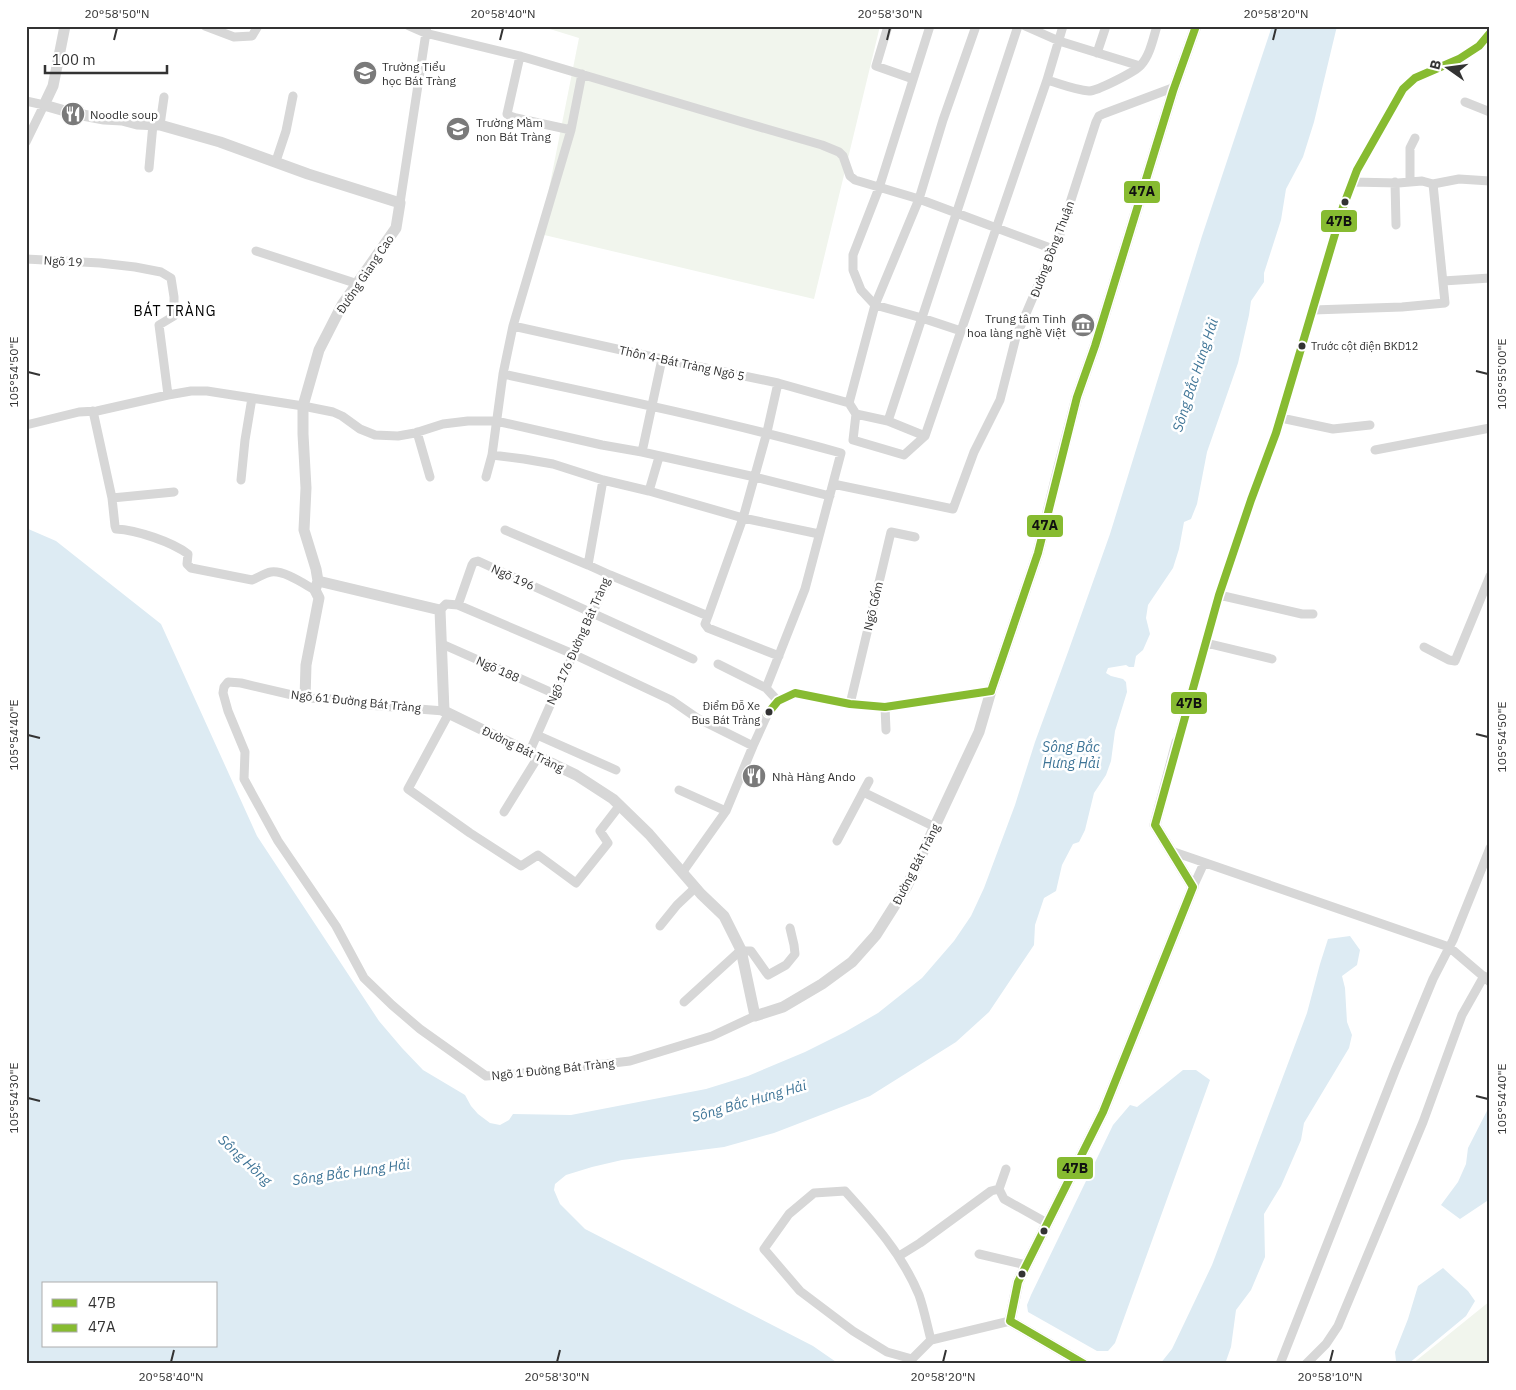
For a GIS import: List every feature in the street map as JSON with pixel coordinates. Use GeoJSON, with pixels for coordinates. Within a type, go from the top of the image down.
{"type":"FeatureCollection","features":[{"type":"Feature","properties":{"kind":"street"},"geometry":{"type":"LineString","coordinates":[[26,142],[53,86],[65,26]]}},
{"type":"Feature","properties":{"kind":"street"},"geometry":{"type":"LineString","coordinates":[[205,26],[234,37],[252,36],[258,26]]}},
{"type":"Feature","properties":{"kind":"street"},"geometry":{"type":"LineString","coordinates":[[409,26],[520,56],[822,145],[839,152],[850,176],[855,180],[957,212],[1053,250]]}},
{"type":"Feature","properties":{"kind":"street"},"geometry":{"type":"LineString","coordinates":[[888,26],[876,66],[913,80]]}},
{"type":"Feature","properties":{"kind":"street"},"geometry":{"type":"LineString","coordinates":[[930,26],[879,188],[853,255],[852,270],[860,290],[875,305],[961,331]]}},
{"type":"Feature","properties":{"kind":"street"},"geometry":{"type":"LineString","coordinates":[[766,688],[805,589],[841,453],[853,440],[856,414],[849,403],[875,305],[919,199],[976,26]]}},
{"type":"Feature","properties":{"kind":"street"},"geometry":{"type":"LineString","coordinates":[[888,421],[1018,26]]}},
{"type":"Feature","properties":{"kind":"street"},"geometry":{"type":"LineString","coordinates":[[1025,26],[1059,40],[1140,66]]}},
{"type":"Feature","properties":{"kind":"street"},"geometry":{"type":"LineString","coordinates":[[853,440],[904,455],[925,436],[1048,80],[1063,26]]}},
{"type":"Feature","properties":{"kind":"street"},"geometry":{"type":"LineString","coordinates":[[1097,53],[1106,26]]}},
{"type":"Feature","properties":{"kind":"street"},"geometry":{"type":"LineString","coordinates":[[1048,80],[1091,91],[1109,84],[1140,66],[1148,54],[1157,26]]}},
{"type":"Feature","properties":{"kind":"street","name":"Đường Bát Tràng"},"geometry":{"type":"LineString","coordinates":[[446,712],[576,775],[620,805],[724,916],[741,951],[754,1016],[783,1008],[822,984],[852,962],[876,935],[907,886],[979,732],[1038,553],[1077,397],[1095,346],[1174,87],[1196,26]]}},
{"type":"Feature","properties":{"kind":"street"},"geometry":{"type":"LineString","coordinates":[[26,101],[104,119],[122,120],[137,124],[156,124],[220,142],[308,174],[400,203],[426,30]]}},
{"type":"Feature","properties":{"kind":"street"},"geometry":{"type":"LineString","coordinates":[[1193,888],[1155,825],[1219,595],[1281,418],[1332,242],[1352,182],[1403,89],[1416,78],[1459,59],[1478,46],[1490,33]]}},
{"type":"Feature","properties":{"kind":"street"},"geometry":{"type":"LineString","coordinates":[[520,56],[508,114],[516,118],[571,130]]}},
{"type":"Feature","properties":{"kind":"street"},"geometry":{"type":"LineString","coordinates":[[486,477],[492,455],[502,374],[513,326],[571,130],[582,74]]}},
{"type":"Feature","properties":{"kind":"street","name":"Đường Đồng Thuận"},"geometry":{"type":"LineString","coordinates":[[833,484],[953,509],[974,452],[1000,400],[1016,337],[1060,234],[1099,116],[1174,87]]}},
{"type":"Feature","properties":{"kind":"street"},"geometry":{"type":"LineString","coordinates":[[276,161],[286,131],[293,96]]}},
{"type":"Feature","properties":{"kind":"street"},"geometry":{"type":"LineString","coordinates":[[149,168],[156,124],[164,97]]}},
{"type":"Feature","properties":{"kind":"street"},"geometry":{"type":"LineString","coordinates":[[1465,102],[1490,112]]}},
{"type":"Feature","properties":{"kind":"street"},"geometry":{"type":"LineString","coordinates":[[1410,182],[1410,148],[1415,138]]}},
{"type":"Feature","properties":{"kind":"street"},"geometry":{"type":"LineString","coordinates":[[1352,182],[1422,181],[1433,184],[1459,180],[1490,181]]}},
{"type":"Feature","properties":{"kind":"street"},"geometry":{"type":"LineString","coordinates":[[1395,182],[1396,225]]}},
{"type":"Feature","properties":{"kind":"street"},"geometry":{"type":"LineString","coordinates":[[1313,310],[1402,307],[1445,303],[1433,184]]}},
{"type":"Feature","properties":{"kind":"street","name":"Đường Giang Cao"},"geometry":{"type":"LineString","coordinates":[[306,698],[306,665],[319,598],[304,530],[306,488],[303,406],[319,350],[342,305],[396,228],[400,203]]}},
{"type":"Feature","properties":{"kind":"street"},"geometry":{"type":"LineString","coordinates":[[256,251],[358,284]]}},
{"type":"Feature","properties":{"kind":"street","name":"Ngõ 19"},"geometry":{"type":"LineString","coordinates":[[26,259],[100,264],[162,272],[171,278],[174,316],[159,325],[168,395]]}},
{"type":"Feature","properties":{"kind":"street"},"geometry":{"type":"LineString","coordinates":[[1443,281],[1490,278]]}},
{"type":"Feature","properties":{"kind":"street","name":"Thôn 4-Bát Tràng Ngõ 5"},"geometry":{"type":"LineString","coordinates":[[513,326],[778,383],[849,403]]}},
{"type":"Feature","properties":{"kind":"street"},"geometry":{"type":"LineString","coordinates":[[642,452],[662,359]]}},
{"type":"Feature","properties":{"kind":"street"},"geometry":{"type":"LineString","coordinates":[[502,374],[652,405],[767,432],[841,453]]}},
{"type":"Feature","properties":{"kind":"street"},"geometry":{"type":"LineString","coordinates":[[778,383],[767,432],[743,518],[705,624],[708,628],[779,656]]}},
{"type":"Feature","properties":{"kind":"street"},"geometry":{"type":"LineString","coordinates":[[26,425],[78,412],[93,411],[168,395],[191,391],[207,391],[303,406],[342,416],[360,429],[375,435],[398,436],[443,424],[468,421],[496,421],[755,477],[830,496]]}},
{"type":"Feature","properties":{"kind":"street"},"geometry":{"type":"LineString","coordinates":[[241,480],[252,398]]}},
{"type":"Feature","properties":{"kind":"street"},"geometry":{"type":"LineString","coordinates":[[93,411],[112,498],[116,529],[145,534],[181,549],[188,554],[187,564],[190,567],[252,580],[269,572],[276,572],[316,585],[440,610]]}},
{"type":"Feature","properties":{"kind":"street"},"geometry":{"type":"LineString","coordinates":[[856,414],[888,421],[925,436]]}},
{"type":"Feature","properties":{"kind":"street"},"geometry":{"type":"LineString","coordinates":[[1281,418],[1333,429],[1370,425]]}},
{"type":"Feature","properties":{"kind":"street"},"geometry":{"type":"LineString","coordinates":[[1375,450],[1490,428]]}},
{"type":"Feature","properties":{"kind":"street"},"geometry":{"type":"LineString","coordinates":[[417,432],[430,477]]}},
{"type":"Feature","properties":{"kind":"street"},"geometry":{"type":"LineString","coordinates":[[492,455],[553,464],[603,480],[743,518],[819,534]]}},
{"type":"Feature","properties":{"kind":"street"},"geometry":{"type":"LineString","coordinates":[[649,491],[659,457]]}},
{"type":"Feature","properties":{"kind":"street","name":"Ngõ 176 Đường Bát Tràng"},"geometry":{"type":"LineString","coordinates":[[504,812],[533,755],[537,735],[610,575],[588,565],[603,480]]}},
{"type":"Feature","properties":{"kind":"street"},"geometry":{"type":"LineString","coordinates":[[112,498],[174,492]]}},
{"type":"Feature","properties":{"kind":"street"},"geometry":{"type":"LineString","coordinates":[[505,530],[588,565]]}},
{"type":"Feature","properties":{"kind":"street","name":"Ngõ Gốm"},"geometry":{"type":"LineString","coordinates":[[850,704],[891,532],[915,537]]}},
{"type":"Feature","properties":{"kind":"street","name":"Ngõ 196"},"geometry":{"type":"LineString","coordinates":[[458,605],[472,566],[476,561],[593,612]]}},
{"type":"Feature","properties":{"kind":"street"},"geometry":{"type":"LineString","coordinates":[[610,575],[708,616]]}},
{"type":"Feature","properties":{"kind":"street"},"geometry":{"type":"LineString","coordinates":[[1424,648],[1455,661],[1490,576]]}},
{"type":"Feature","properties":{"kind":"street"},"geometry":{"type":"LineString","coordinates":[[1219,595],[1302,614],[1313,614]]}},
{"type":"Feature","properties":{"kind":"street"},"geometry":{"type":"LineString","coordinates":[[620,805],[600,831],[608,842],[576,883],[538,854],[521,866],[408,789],[446,712],[440,610],[446,604],[458,605],[573,654],[671,700],[697,718],[753,746]]}},
{"type":"Feature","properties":{"kind":"street"},"geometry":{"type":"LineString","coordinates":[[593,612],[693,659]]}},
{"type":"Feature","properties":{"kind":"street"},"geometry":{"type":"LineString","coordinates":[[1206,643],[1272,659]]}},
{"type":"Feature","properties":{"kind":"street","name":"Ngõ 188"},"geometry":{"type":"LineString","coordinates":[[442,644],[555,694]]}},
{"type":"Feature","properties":{"kind":"street"},"geometry":{"type":"LineString","coordinates":[[718,664],[766,688],[778,701]]}},
{"type":"Feature","properties":{"kind":"street","name":"Ngõ 61 Đường Bát Tràng"},"geometry":{"type":"LineString","coordinates":[[262,811],[244,779],[245,752],[223,694],[224,687],[228,682],[241,683],[306,698],[446,712]]}},
{"type":"Feature","properties":{"kind":"street"},"geometry":{"type":"LineString","coordinates":[[682,873],[726,811],[768,713],[778,701],[795,693],[850,704],[885,707],[991,691]]}},
{"type":"Feature","properties":{"kind":"street"},"geometry":{"type":"LineString","coordinates":[[885,707],[886,730]]}},
{"type":"Feature","properties":{"kind":"street"},"geometry":{"type":"LineString","coordinates":[[537,735],[616,770]]}},
{"type":"Feature","properties":{"kind":"street"},"geometry":{"type":"LineString","coordinates":[[837,841],[869,781]]}},
{"type":"Feature","properties":{"kind":"street"},"geometry":{"type":"LineString","coordinates":[[679,790],[726,811]]}},
{"type":"Feature","properties":{"kind":"street"},"geometry":{"type":"LineString","coordinates":[[862,792],[935,827]]}},
{"type":"Feature","properties":{"kind":"street","name":"Ngõ 1 Đường Bát Tràng"},"geometry":{"type":"LineString","coordinates":[[262,811],[278,840],[336,926],[364,978],[420,1028],[486,1076],[630,1061],[712,1036],[754,1016]]}},
{"type":"Feature","properties":{"kind":"street"},"geometry":{"type":"LineString","coordinates":[[1284,1361],[1395,1071],[1490,848]]}},
{"type":"Feature","properties":{"kind":"street"},"geometry":{"type":"LineString","coordinates":[[1171,851],[1449,948],[1487,979],[1462,1015],[1423,1122],[1338,1326],[1326,1344],[1306,1364]]}},
{"type":"Feature","properties":{"kind":"street"},"geometry":{"type":"LineString","coordinates":[[1010,1322],[1018,1282],[1103,1112],[1204,863]]}},
{"type":"Feature","properties":{"kind":"street"},"geometry":{"type":"LineString","coordinates":[[660,926],[696,888]]}},
{"type":"Feature","properties":{"kind":"street"},"geometry":{"type":"LineString","coordinates":[[684,1002],[741,951],[751,951],[768,975],[786,965],[794,954],[790,928]]}},
{"type":"Feature","properties":{"kind":"street"},"geometry":{"type":"LineString","coordinates":[[1006,1169],[999,1189],[1004,1199],[1047,1223]]}},
{"type":"Feature","properties":{"kind":"street"},"geometry":{"type":"LineString","coordinates":[[899,1256],[992,1191],[999,1189]]}},
{"type":"Feature","properties":{"kind":"street"},"geometry":{"type":"LineString","coordinates":[[931,1340],[919,1296],[899,1256],[882,1233],[845,1191],[814,1193],[789,1214],[764,1249],[800,1291],[853,1332],[887,1352],[912,1360],[931,1340],[1010,1322],[1084,1364]]}},
{"type":"Feature","properties":{"kind":"street"},"geometry":{"type":"LineString","coordinates":[[980,1254],[1026,1265]]}},
{"type":"Feature","properties":{"kind":"shaded area"},"geometry":{"type":"Polygon","coordinates":[[[540,26],[880,26],[814,299],[540,234],[579,38],[540,26]]]}},
{"type":"Feature","properties":{"kind":"shaded area"},"geometry":{"type":"Polygon","coordinates":[[[1490,1301],[1490,1364],[1412,1364],[1490,1301]]]}},
{"type":"Feature","properties":{"kind":"water"},"geometry":{"type":"Polygon","coordinates":[[[1272,26],[1337,26],[1314,122],[1303,157],[1286,189],[1281,220],[1264,273],[1264,282],[1251,301],[1238,363],[1207,452],[1197,504],[1191,519],[1184,522],[1173,568],[1148,605],[1146,618],[1150,634],[1143,650],[1136,656],[1134,667],[1126,665],[1108,668],[1106,673],[1123,679],[1126,682],[1127,692],[1115,731],[1111,761],[1106,775],[1094,793],[1085,830],[1079,842],[1073,844],[1062,865],[1056,891],[1044,898],[1035,925],[1034,945],[989,1012],[956,1042],[870,1096],[774,1133],[724,1147],[622,1160],[566,1175],[555,1184],[554,1190],[560,1204],[585,1229],[813,1346],[839,1364],[26,1364],[26,528],[56,541],[161,624],[257,836],[379,1021],[423,1070],[465,1095],[478,1114],[490,1123],[500,1125],[509,1120],[513,1114],[571,1115],[706,1089],[748,1076],[805,1052],[845,1032],[878,1013],[922,978],[954,941],[971,916],[984,888],[1110,534],[1202,236],[1272,26]]]}},
{"type":"Feature","properties":{"kind":"water"},"geometry":{"type":"Polygon","coordinates":[[[1350,936],[1360,950],[1357,965],[1342,976],[1345,988],[1347,1022],[1352,1035],[1349,1048],[1304,1123],[1301,1140],[1281,1186],[1264,1214],[1265,1257],[1251,1290],[1236,1310],[1231,1347],[1225,1364],[1160,1364],[1172,1349],[1212,1265],[1307,1013],[1328,939],[1350,936]]]}},
{"type":"Feature","properties":{"kind":"water"},"geometry":{"type":"Polygon","coordinates":[[[1183,1070],[1196,1070],[1210,1080],[1115,1343],[1108,1351],[1097,1351],[1028,1312],[1027,1305],[1113,1125],[1130,1105],[1137,1107],[1183,1070]]]}},
{"type":"Feature","properties":{"kind":"water"},"geometry":{"type":"Polygon","coordinates":[[[1490,1105],[1490,1199],[1460,1219],[1441,1205],[1458,1182],[1466,1164],[1468,1148],[1490,1105]]]}},
{"type":"Feature","properties":{"kind":"water"},"geometry":{"type":"Polygon","coordinates":[[[1443,1268],[1468,1291],[1475,1301],[1466,1316],[1408,1364],[1401,1364],[1396,1361],[1395,1352],[1418,1286],[1443,1268]]]}},
{"type":"Feature","properties":{"kind":"transit line","name":"47A"},"geometry":{"type":"LineString","coordinates":[[991,691],[1038,553],[1077,397],[1095,346],[1173,91],[1196,26]]}},
{"type":"Feature","properties":{"kind":"transit line","name":"47B"},"geometry":{"type":"LineString","coordinates":[[1084,1364],[1010,1321],[1018,1282],[1103,1112],[1193,887],[1155,825],[1219,595],[1276,433],[1343,207],[1357,170],[1403,89],[1415,78],[1459,59],[1479,46],[1490,33]]}},
{"type":"Feature","properties":{"kind":"transit line","name":"47A"},"geometry":{"type":"LineString","coordinates":[[768,713],[778,701],[795,693],[850,704],[885,707],[991,691]]}},
{"type":"Feature","properties":{"kind":"place","name":"Trường Tiểu học Bát Tràng"},"geometry":{"type":"Point","coordinates":[365,73]}},
{"type":"Feature","properties":{"kind":"place","name":"Noodle soup"},"geometry":{"type":"Point","coordinates":[73,114]}},
{"type":"Feature","properties":{"kind":"place","name":"Trường Mầm non Bát Tràng"},"geometry":{"type":"Point","coordinates":[458,129]}},
{"type":"Feature","properties":{"kind":"place","name":"Trung tâm Tinh hoa làng nghề Việt"},"geometry":{"type":"Point","coordinates":[1083,325]}},
{"type":"Feature","properties":{"kind":"place","name":"Trước cột điện BKD12"},"geometry":{"type":"Point","coordinates":[1302,346]}},
{"type":"Feature","properties":{"kind":"place","name":"Điểm Đỗ Xe Bus Bát Tràng"},"geometry":{"type":"Point","coordinates":[769,712]}},
{"type":"Feature","properties":{"kind":"place","name":"Nhà Hàng Ando"},"geometry":{"type":"Point","coordinates":[754,776]}},
{"type":"Feature","properties":{"kind":"district","name":"BÁT TRÀNG"},"geometry":{"type":"Point","coordinates":[175,311]}},
{"type":"Feature","properties":{"kind":"water label","name":"Sông Bắc Hưng Hải"},"geometry":{"type":"Point","coordinates":[1195,375]}},
{"type":"Feature","properties":{"kind":"water label","name":"Sông Bắc Hưng Hải"},"geometry":{"type":"Point","coordinates":[1071,756]}},
{"type":"Feature","properties":{"kind":"water label","name":"Sông Bắc Hưng Hải"},"geometry":{"type":"Point","coordinates":[749,1101]}},
{"type":"Feature","properties":{"kind":"water label","name":"Sông Hồng"},"geometry":{"type":"Point","coordinates":[245,1160]}},
{"type":"Feature","properties":{"kind":"water label","name":"Sông Bắc Hưng Hải"},"geometry":{"type":"Point","coordinates":[351,1172]}}]}
